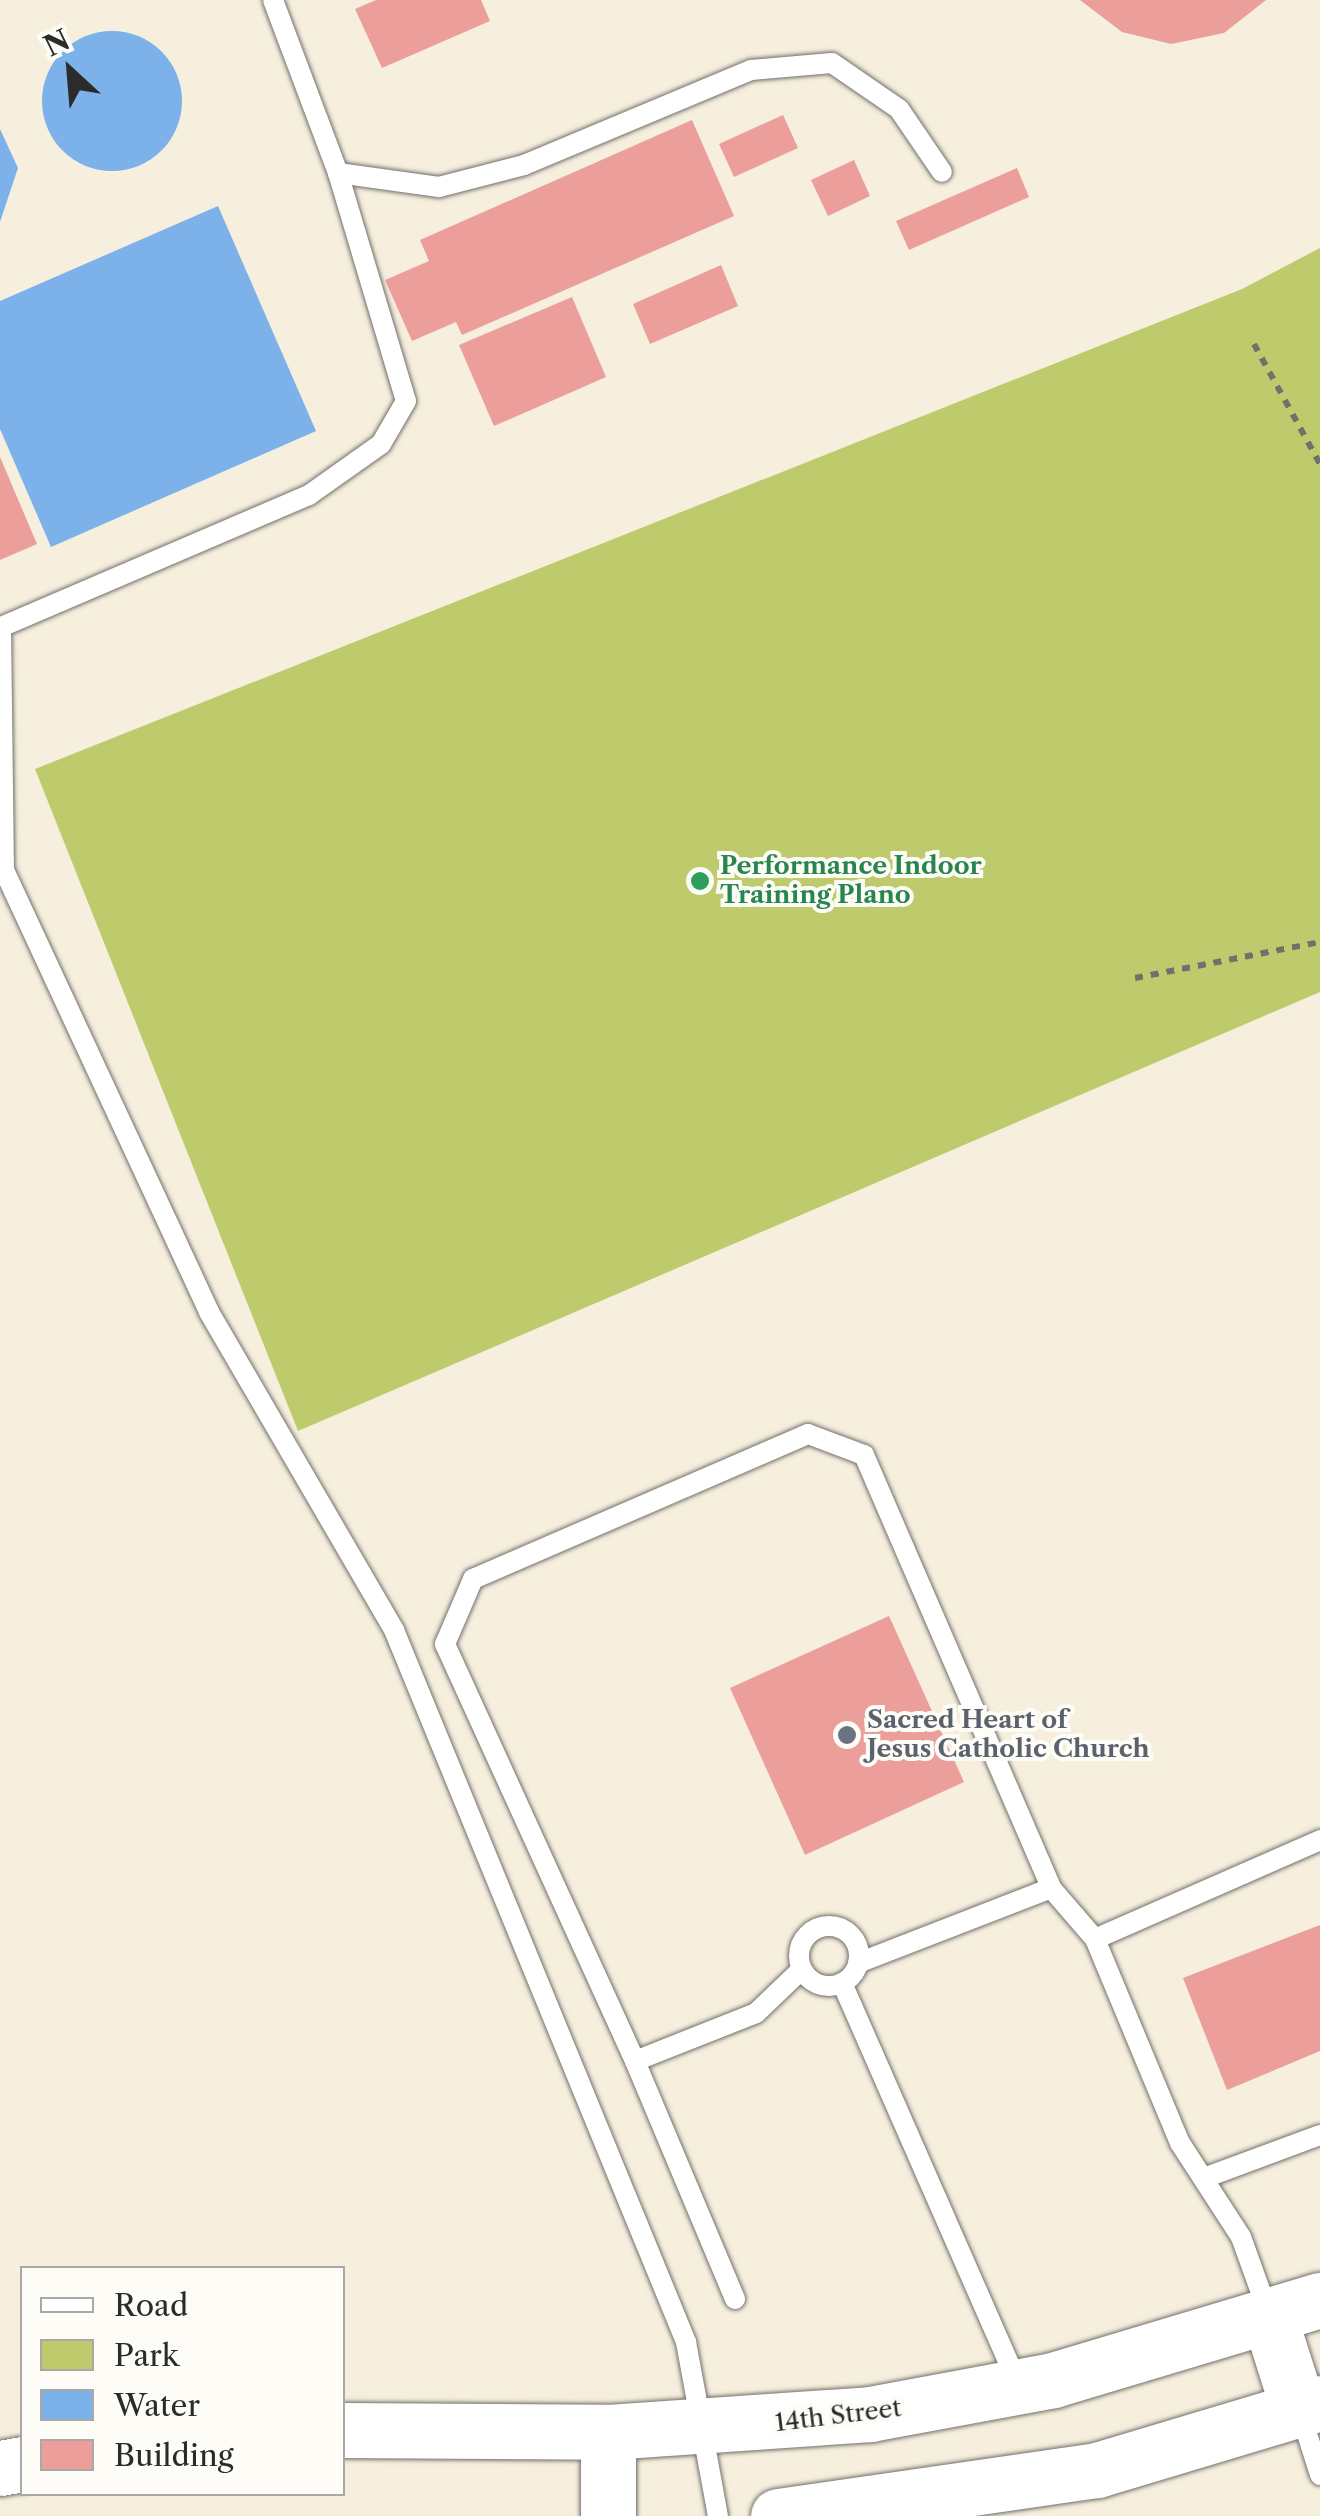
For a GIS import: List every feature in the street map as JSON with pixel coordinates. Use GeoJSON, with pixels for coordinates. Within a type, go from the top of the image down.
{"type":"FeatureCollection","features":[{"type":"Feature","properties":{"kind":"main road","name":"14th Street"},"geometry":{"type":"LineString","coordinates":[[345,2430],[608,2432],[706,2429],[870,2414],[1019,2386],[1270,2319],[1320,2300]]}},
{"type":"Feature","properties":{"kind":"main road"},"geometry":{"type":"LineString","coordinates":[[778,2516],[853,2512],[1097,2470],[1310,2407],[1270,2319]]}},
{"type":"Feature","properties":{"kind":"main road"},"geometry":{"type":"LineString","coordinates":[[608,2432],[608,2516]]}},
{"type":"Feature","properties":{"kind":"lane"},"geometry":{"type":"LineString","coordinates":[[273,0],[338,173],[406,401],[380,444],[309,495],[0,627],[4,870],[209,1312],[394,1630],[686,2342],[706,2429],[718,2516]]}},
{"type":"Feature","properties":{"kind":"lane"},"geometry":{"type":"LineString","coordinates":[[338,173],[439,187],[524,165],[751,70],[832,64],[898,109],[942,172]]}},
{"type":"Feature","properties":{"kind":"lane"},"geometry":{"type":"LineString","coordinates":[[735,2299],[635,2060],[445,1644],[472,1579],[808,1434],[864,1455],[1052,1888],[1095,1938],[1180,2143],[1242,2237],[1270,2319]]}},
{"type":"Feature","properties":{"kind":"lane"},"geometry":{"type":"LineString","coordinates":[[1095,1938],[1320,1840]]}},
{"type":"Feature","properties":{"kind":"lane"},"geometry":{"type":"LineString","coordinates":[[802,1970],[817,1984],[842,1983],[858,1963],[1052,1888]]}},
{"type":"Feature","properties":{"kind":"lane"},"geometry":{"type":"LineString","coordinates":[[635,2060],[756,2014],[802,1970],[802,1940],[826,1926],[852,1937],[858,1963]]}},
{"type":"Feature","properties":{"kind":"lane"},"geometry":{"type":"LineString","coordinates":[[842,1983],[1019,2386]]}},
{"type":"Feature","properties":{"kind":"lane"},"geometry":{"type":"LineString","coordinates":[[1204,2178],[1320,2135]]}},
{"type":"Feature","properties":{"kind":"lane"},"geometry":{"type":"LineString","coordinates":[[1310,2407],[1320,2475]]}},
{"type":"Feature","properties":{"kind":"path"},"geometry":{"type":"LineString","coordinates":[[1254,344],[1320,464]]}},
{"type":"Feature","properties":{"kind":"path"},"geometry":{"type":"LineString","coordinates":[[1134,978],[1320,942]]}},
{"type":"Feature","properties":{"kind":"green space","name":"Performance Indoor Training Plano"},"geometry":{"type":"Polygon","coordinates":[[[1320,248],[1320,992],[298,1431],[35,769],[1242,289],[1320,248]]]}},
{"type":"Feature","properties":{"kind":"water"},"geometry":{"type":"Polygon","coordinates":[[[112,31],[139,36],[161,52],[177,74],[182,101],[177,128],[161,150],[139,166],[112,171],[85,166],[63,150],[47,128],[42,101],[47,74],[63,52],[85,36],[112,31]]]}},
{"type":"Feature","properties":{"kind":"water"},"geometry":{"type":"Polygon","coordinates":[[[0,129],[18,168],[0,222],[0,129]]]}},
{"type":"Feature","properties":{"kind":"water"},"geometry":{"type":"Polygon","coordinates":[[[218,206],[316,431],[51,547],[0,429],[0,301],[218,206]]]}},
{"type":"Feature","properties":{"kind":"building"},"geometry":{"type":"Polygon","coordinates":[[[376,0],[481,0],[490,21],[382,68],[355,9],[376,0]]]}},
{"type":"Feature","properties":{"kind":"building"},"geometry":{"type":"Polygon","coordinates":[[[1080,0],[1266,0],[1224,33],[1171,44],[1122,32],[1080,0]]]}},
{"type":"Feature","properties":{"kind":"building"},"geometry":{"type":"Polygon","coordinates":[[[783,115],[798,148],[734,177],[719,144],[783,115]]]}},
{"type":"Feature","properties":{"kind":"building"},"geometry":{"type":"Polygon","coordinates":[[[692,120],[734,216],[462,335],[456,322],[412,341],[385,280],[429,261],[420,240],[692,120]]]}},
{"type":"Feature","properties":{"kind":"building"},"geometry":{"type":"Polygon","coordinates":[[[854,160],[870,196],[828,216],[811,180],[854,160]]]}},
{"type":"Feature","properties":{"kind":"building"},"geometry":{"type":"Polygon","coordinates":[[[1017,168],[1029,197],[909,250],[896,221],[1017,168]]]}},
{"type":"Feature","properties":{"kind":"building"},"geometry":{"type":"Polygon","coordinates":[[[721,265],[738,306],[650,344],[633,304],[721,265]]]}},
{"type":"Feature","properties":{"kind":"building"},"geometry":{"type":"Polygon","coordinates":[[[572,297],[606,377],[494,426],[459,345],[572,297]]]}},
{"type":"Feature","properties":{"kind":"building"},"geometry":{"type":"Polygon","coordinates":[[[0,457],[37,544],[0,560],[0,457]]]}},
{"type":"Feature","properties":{"kind":"building","name":"Sacred Heart of Jesus Catholic Church"},"geometry":{"type":"Polygon","coordinates":[[[889,1616],[964,1782],[805,1855],[730,1688],[889,1616]]]}},
{"type":"Feature","properties":{"kind":"building"},"geometry":{"type":"Polygon","coordinates":[[[1320,1925],[1320,2051],[1227,2090],[1183,1978],[1320,1925]]]}},
{"type":"Feature","properties":{"kind":"place","name":"Performance Indoor Training Plano"},"geometry":{"type":"Point","coordinates":[700,881]}},
{"type":"Feature","properties":{"kind":"place","name":"Sacred Heart of Jesus Catholic Church"},"geometry":{"type":"Point","coordinates":[847,1735]}}]}
